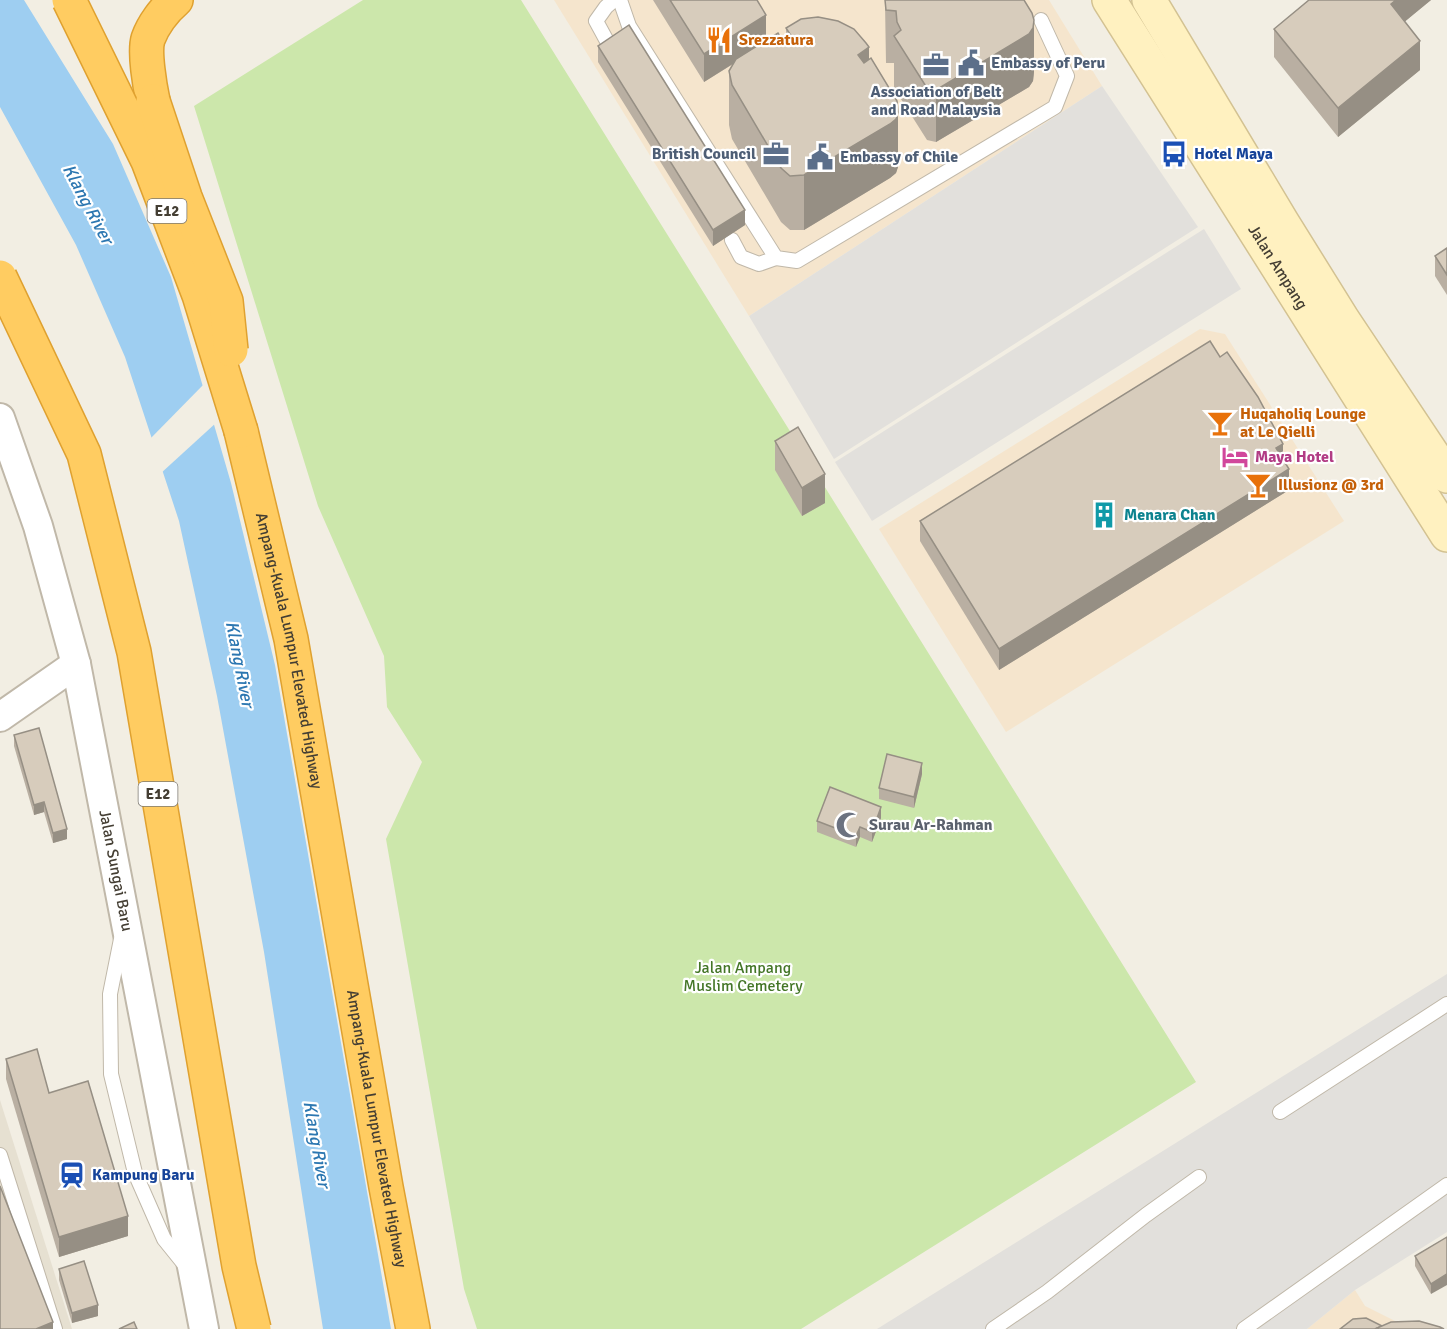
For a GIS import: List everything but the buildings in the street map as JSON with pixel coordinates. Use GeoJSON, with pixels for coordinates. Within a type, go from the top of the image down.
{"type":"FeatureCollection","features":[{"type":"Feature","properties":{"kind":"highway","name":"Ampang-Kuala Lumpur Elevated Highway"},"geometry":{"type":"LineString","coordinates":[[69,0],[148,161],[199,295],[241,431],[291,639],[384,1176],[414,1329]]}},
{"type":"Feature","properties":{"kind":"highway"},"geometry":{"type":"LineString","coordinates":[[176,0],[164,10],[148,40],[148,76],[153,102],[185,197],[226,301],[241,431]]}},
{"type":"Feature","properties":{"kind":"highway","name":"E12"},"geometry":{"type":"LineString","coordinates":[[0,277],[84,454],[134,652],[239,1266],[254,1329]]}},
{"type":"Feature","properties":{"kind":"main road","name":"Jalan Ampang"},"geometry":{"type":"LineString","coordinates":[[1109,0],[1447,535]]}},
{"type":"Feature","properties":{"kind":"main road","name":"Jalan Ampang"},"geometry":{"type":"LineString","coordinates":[[1149,0],[1343,320],[1447,476]]}},
{"type":"Feature","properties":{"kind":"street","name":"Jalan Sungai Baru"},"geometry":{"type":"LineString","coordinates":[[1,423],[38,526],[76,664],[204,1329]]}},
{"type":"Feature","properties":{"kind":"street"},"geometry":{"type":"LineString","coordinates":[[0,717],[76,664]]}},
{"type":"Feature","properties":{"kind":"lane"},"geometry":{"type":"LineString","coordinates":[[608,43],[596,21],[614,0]]}},
{"type":"Feature","properties":{"kind":"lane"},"geometry":{"type":"LineString","coordinates":[[620,0],[629,26],[776,258]]}},
{"type":"Feature","properties":{"kind":"lane"},"geometry":{"type":"LineString","coordinates":[[732,240],[741,257],[759,264],[776,258],[797,261],[1055,107],[1067,76],[1041,20]]}},
{"type":"Feature","properties":{"kind":"lane"},"geometry":{"type":"LineString","coordinates":[[125,917],[110,994],[111,1074],[135,1173],[164,1239],[192,1274]]}},
{"type":"Feature","properties":{"kind":"lane"},"geometry":{"type":"LineString","coordinates":[[1280,1112],[1447,1004]]}},
{"type":"Feature","properties":{"kind":"lane"},"geometry":{"type":"LineString","coordinates":[[0,1155],[55,1329]]}},
{"type":"Feature","properties":{"kind":"lane"},"geometry":{"type":"LineString","coordinates":[[993,1329],[1047,1292],[1199,1177]]}},
{"type":"Feature","properties":{"kind":"lane"},"geometry":{"type":"LineString","coordinates":[[1244,1329],[1447,1185]]}},
{"type":"Feature","properties":{"kind":"shaded area"},"geometry":{"type":"Polygon","coordinates":[[[554,0],[1049,0],[1102,86],[749,316],[554,0]]]}},
{"type":"Feature","properties":{"kind":"shaded area"},"geometry":{"type":"Polygon","coordinates":[[[1102,86],[1198,227],[834,459],[749,316],[1102,86]]]}},
{"type":"Feature","properties":{"kind":"shaded area"},"geometry":{"type":"Polygon","coordinates":[[[1204,229],[1241,289],[872,521],[835,462],[1204,229]]]}},
{"type":"Feature","properties":{"kind":"shaded area"},"geometry":{"type":"Polygon","coordinates":[[[1200,329],[1225,334],[1344,521],[1006,732],[879,529],[1200,329]]]}},
{"type":"Feature","properties":{"kind":"shaded area"},"geometry":{"type":"Polygon","coordinates":[[[1447,974],[1447,1232],[1355,1290],[1307,1329],[877,1329],[1447,974]]]}},
{"type":"Feature","properties":{"kind":"shaded area"},"geometry":{"type":"Polygon","coordinates":[[[0,1100],[72,1329],[0,1329],[0,1100]]]}},
{"type":"Feature","properties":{"kind":"shaded area"},"geometry":{"type":"Polygon","coordinates":[[[1355,1290],[1365,1306],[1411,1329],[1307,1329],[1355,1290]]]}},
{"type":"Feature","properties":{"kind":"green space","name":"Jalan Ampang Muslim Cemetery"},"geometry":{"type":"Polygon","coordinates":[[[363,0],[521,0],[1196,1082],[801,1329],[477,1329],[464,1289],[386,839],[422,762],[387,707],[384,656],[318,506],[194,106],[363,0]]]}},
{"type":"Feature","properties":{"kind":"water","name":"Klang River"},"geometry":{"type":"Polygon","coordinates":[[[0,0],[24,0],[113,144],[171,277],[231,483],[275,665],[391,1329],[323,1329],[264,952],[217,696],[179,521],[125,357],[76,245],[0,107],[0,0]]]}},
{"type":"Feature","properties":{"kind":"pier"},"geometry":{"type":"Polygon","coordinates":[[[205,383],[217,422],[160,474],[149,440],[205,383]]]}},
{"type":"Feature","properties":{"kind":"place","name":"Srezzatura"},"geometry":{"type":"Point","coordinates":[719,40]}},
{"type":"Feature","properties":{"kind":"place","name":"Embassy of Peru"},"geometry":{"type":"Point","coordinates":[971,63]}},
{"type":"Feature","properties":{"kind":"place","name":"Association of Belt and Road Malaysia"},"geometry":{"type":"Point","coordinates":[936,65]}},
{"type":"Feature","properties":{"kind":"place","name":"British Council"},"geometry":{"type":"Point","coordinates":[776,154]}},
{"type":"Feature","properties":{"kind":"place","name":"Hotel Maya"},"geometry":{"type":"Point","coordinates":[1174,154]}},
{"type":"Feature","properties":{"kind":"place","name":"Embassy of Chile"},"geometry":{"type":"Point","coordinates":[820,157]}},
{"type":"Feature","properties":{"kind":"place","name":"Huqaholiq Lounge at Le Qielli"},"geometry":{"type":"Point","coordinates":[1220,423]}},
{"type":"Feature","properties":{"kind":"place","name":"Maya Hotel"},"geometry":{"type":"Point","coordinates":[1235,457]}},
{"type":"Feature","properties":{"kind":"place","name":"Illusionz @ 3rd"},"geometry":{"type":"Point","coordinates":[1258,485]}},
{"type":"Feature","properties":{"kind":"place","name":"Menara Chan"},"geometry":{"type":"Point","coordinates":[1104,515]}},
{"type":"Feature","properties":{"kind":"place","name":"Surau Ar-Rahman"},"geometry":{"type":"Point","coordinates":[849,825]}},
{"type":"Feature","properties":{"kind":"place","name":"Kampung Baru"},"geometry":{"type":"Point","coordinates":[72,1175]}}]}
